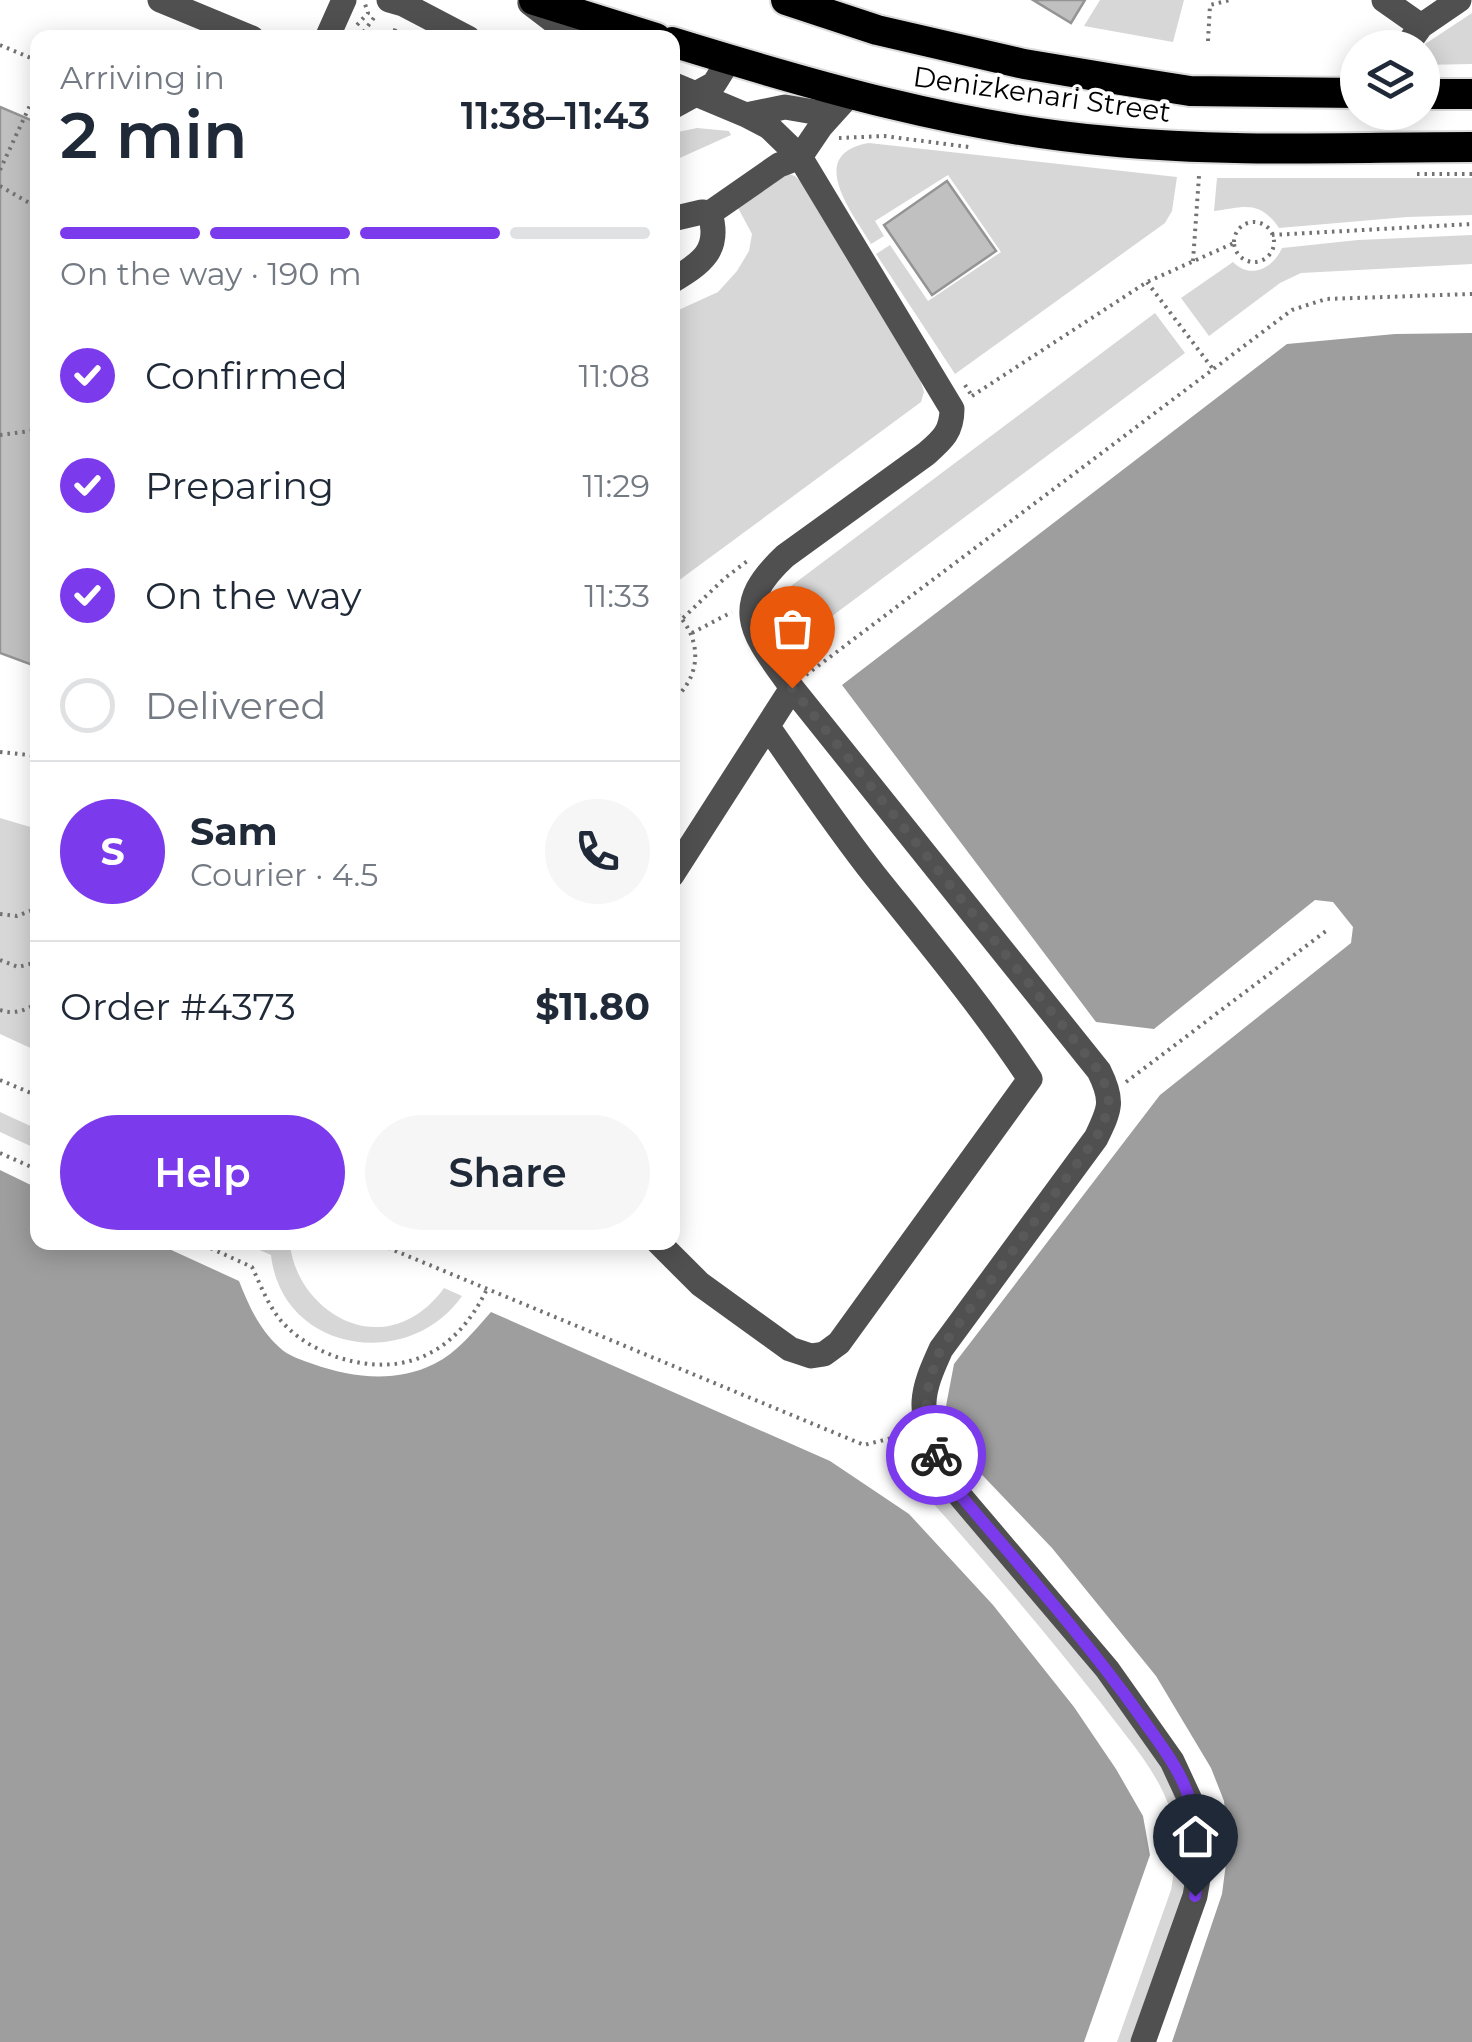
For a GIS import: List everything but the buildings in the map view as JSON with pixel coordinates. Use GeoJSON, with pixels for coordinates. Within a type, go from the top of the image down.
{"type":"FeatureCollection","features":[{"type":"Feature","properties":{"kind":"highway"},"geometry":{"type":"LineString","coordinates":[[534,0],[630,30]]}},
{"type":"Feature","properties":{"kind":"highway","name":"Denizkenari Street"},"geometry":{"type":"LineString","coordinates":[[806,3],[877,30],[1024,64],[1209,92],[1340,93]]}},
{"type":"Feature","properties":{"kind":"highway","name":"Denizkenari Street"},"geometry":{"type":"LineString","coordinates":[[680,45],[729,60],[840,116],[879,103],[1001,126],[1184,148],[1472,147]]}},
{"type":"Feature","properties":{"kind":"highway"},"geometry":{"type":"LineString","coordinates":[[1440,94],[1472,94]]}},
{"type":"Feature","properties":{"kind":"lane"},"geometry":{"type":"LineString","coordinates":[[160,0],[233,30]]}},
{"type":"Feature","properties":{"kind":"lane"},"geometry":{"type":"LineString","coordinates":[[331,30],[344,0]]}},
{"type":"Feature","properties":{"kind":"lane"},"geometry":{"type":"LineString","coordinates":[[526,0],[565,30]]}},
{"type":"Feature","properties":{"kind":"lane"},"geometry":{"type":"LineString","coordinates":[[1384,0],[1422,26]]}},
{"type":"Feature","properties":{"kind":"lane"},"geometry":{"type":"LineString","coordinates":[[1419,30],[1459,0]]}},
{"type":"Feature","properties":{"kind":"lane"},"geometry":{"type":"LineString","coordinates":[[389,11],[403,4],[445,30]]}},
{"type":"Feature","properties":{"kind":"lane"},"geometry":{"type":"LineString","coordinates":[[680,103],[714,84],[729,60]]}},
{"type":"Feature","properties":{"kind":"lane"},"geometry":{"type":"LineString","coordinates":[[680,87],[769,127],[800,157],[952,409],[952,424],[942,440],[767,572],[750,610],[755,631],[792,688],[1099,1071],[1110,1094],[1106,1117],[1096,1138],[941,1348],[924,1402],[927,1430],[940,1466],[956,1490],[1107,1669],[1172,1761],[1191,1802],[1200,1867],[1195,1896],[1143,2042]]}},
{"type":"Feature","properties":{"kind":"lane"},"geometry":{"type":"LineString","coordinates":[[746,115],[786,107],[840,116]]}},
{"type":"Feature","properties":{"kind":"lane"},"geometry":{"type":"LineString","coordinates":[[680,217],[710,212],[780,165],[800,157],[821,126],[840,116]]}},
{"type":"Feature","properties":{"kind":"lane"},"geometry":{"type":"LineString","coordinates":[[680,276],[707,256],[714,228],[710,212]]}},
{"type":"Feature","properties":{"kind":"lane"},"geometry":{"type":"LineString","coordinates":[[680,863],[792,688]]}},
{"type":"Feature","properties":{"kind":"lane"},"geometry":{"type":"LineString","coordinates":[[666,1250],[700,1284],[790,1350],[810,1356],[824,1354],[839,1343],[1030,1079],[768,727]]}},
{"type":"Feature","properties":{"kind":"path"},"geometry":{"type":"LineString","coordinates":[[1208,41],[1210,6],[1230,0]]}},
{"type":"Feature","properties":{"kind":"path"},"geometry":{"type":"LineString","coordinates":[[368,30],[389,11]]}},
{"type":"Feature","properties":{"kind":"path"},"geometry":{"type":"LineString","coordinates":[[0,45],[30,57]]}},
{"type":"Feature","properties":{"kind":"path"},"geometry":{"type":"LineString","coordinates":[[0,170],[30,105]]}},
{"type":"Feature","properties":{"kind":"path"},"geometry":{"type":"LineString","coordinates":[[840,116],[884,136],[982,149]]}},
{"type":"Feature","properties":{"kind":"path"},"geometry":{"type":"LineString","coordinates":[[1185,172],[1201,174],[1193,262]]}},
{"type":"Feature","properties":{"kind":"path"},"geometry":{"type":"LineString","coordinates":[[1414,174],[1472,174]]}},
{"type":"Feature","properties":{"kind":"path"},"geometry":{"type":"LineString","coordinates":[[0,186],[30,203]]}},
{"type":"Feature","properties":{"kind":"path"},"geometry":{"type":"LineString","coordinates":[[1259,223],[1272,235],[1270,254],[1258,261],[1245,260],[1234,243],[1237,232],[1247,224],[1259,223]]}},
{"type":"Feature","properties":{"kind":"path"},"geometry":{"type":"LineString","coordinates":[[1272,235],[1472,224]]}},
{"type":"Feature","properties":{"kind":"path"},"geometry":{"type":"LineString","coordinates":[[1213,368],[1147,282],[1234,243]]}},
{"type":"Feature","properties":{"kind":"path"},"geometry":{"type":"LineString","coordinates":[[792,688],[1292,310],[1326,298],[1472,294]]}},
{"type":"Feature","properties":{"kind":"path"},"geometry":{"type":"LineString","coordinates":[[962,380],[972,396]]}},
{"type":"Feature","properties":{"kind":"path"},"geometry":{"type":"LineString","coordinates":[[0,435],[30,431]]}},
{"type":"Feature","properties":{"kind":"path"},"geometry":{"type":"LineString","coordinates":[[692,633],[740,608],[750,610]]}},
{"type":"Feature","properties":{"kind":"path"},"geometry":{"type":"LineString","coordinates":[[680,616],[692,633],[696,650],[695,668],[689,684],[680,693]]}},
{"type":"Feature","properties":{"kind":"path"},"geometry":{"type":"LineString","coordinates":[[0,752],[30,755]]}},
{"type":"Feature","properties":{"kind":"path"},"geometry":{"type":"LineString","coordinates":[[0,914],[17,916],[30,911]]}},
{"type":"Feature","properties":{"kind":"path"},"geometry":{"type":"LineString","coordinates":[[1110,1094],[1326,931]]}},
{"type":"Feature","properties":{"kind":"path"},"geometry":{"type":"LineString","coordinates":[[0,960],[18,967],[30,964]]}},
{"type":"Feature","properties":{"kind":"path"},"geometry":{"type":"LineString","coordinates":[[0,1010],[12,1013],[30,1007]]}},
{"type":"Feature","properties":{"kind":"path"},"geometry":{"type":"LineString","coordinates":[[0,1080],[30,1093]]}},
{"type":"Feature","properties":{"kind":"path"},"geometry":{"type":"LineString","coordinates":[[0,1153],[30,1166]]}},
{"type":"Feature","properties":{"kind":"path"},"geometry":{"type":"LineString","coordinates":[[214,1250],[252,1268],[273,1311],[288,1329],[324,1353],[362,1365],[412,1362],[443,1345],[470,1320],[487,1289]]}},
{"type":"Feature","properties":{"kind":"path"},"geometry":{"type":"LineString","coordinates":[[393,1250],[864,1445],[927,1430]]}},
{"type":"Feature","properties":{"kind":"shaded area"},"geometry":{"type":"Polygon","coordinates":[[[1100,0],[1184,0],[1173,42],[1084,26],[1100,0]]]}},
{"type":"Feature","properties":{"kind":"shaded area"},"geometry":{"type":"Polygon","coordinates":[[[1472,13],[1472,64],[1440,65],[1440,34],[1472,13]]]}},
{"type":"Feature","properties":{"kind":"shaded area"},"geometry":{"type":"Polygon","coordinates":[[[697,128],[729,131],[731,135],[680,158],[680,132],[697,128]]]}},
{"type":"Feature","properties":{"kind":"shaded area"},"geometry":{"type":"Polygon","coordinates":[[[869,143],[1177,177],[1172,211],[1165,223],[955,374],[876,254],[890,245],[928,301],[1001,252],[948,175],[875,221],[884,236],[871,244],[845,201],[836,171],[840,159],[850,149],[869,143]]]}},
{"type":"Feature","properties":{"kind":"shaded area"},"geometry":{"type":"Polygon","coordinates":[[[786,173],[795,176],[920,379],[924,392],[921,402],[680,580],[680,309],[718,292],[749,251],[752,234],[737,206],[786,173]]]}},
{"type":"Feature","properties":{"kind":"shaded area"},"geometry":{"type":"Polygon","coordinates":[[[1217,178],[1472,178],[1472,215],[1279,228],[1258,209],[1214,211],[1217,178]]]}},
{"type":"Feature","properties":{"kind":"shaded area"},"geometry":{"type":"Polygon","coordinates":[[[1472,235],[1472,264],[1301,273],[1280,283],[1209,336],[1181,298],[1233,262],[1247,270],[1261,269],[1282,248],[1472,235]]]}},
{"type":"Feature","properties":{"kind":"shaded area"},"geometry":{"type":"Polygon","coordinates":[[[1155,313],[1185,353],[804,637],[775,598],[1155,313]]]}},
{"type":"Feature","properties":{"kind":"shaded area"},"geometry":{"type":"Polygon","coordinates":[[[1472,333],[1472,2042],[1172,2042],[1222,1894],[1228,1848],[1224,1801],[1211,1768],[1156,1676],[1052,1548],[966,1458],[946,1406],[954,1364],[1160,1095],[1351,943],[1353,927],[1333,902],[1315,900],[1154,1029],[1096,1022],[842,685],[1287,344],[1395,334],[1472,333]]]}},
{"type":"Feature","properties":{"kind":"shaded area"},"geometry":{"type":"Polygon","coordinates":[[[0,818],[30,827],[30,1048],[0,1034],[0,818]]]}},
{"type":"Feature","properties":{"kind":"shaded area"},"geometry":{"type":"Polygon","coordinates":[[[0,1112],[30,1126],[30,1146],[0,1132],[0,1112]]]}},
{"type":"Feature","properties":{"kind":"shaded area"},"geometry":{"type":"Polygon","coordinates":[[[0,1170],[30,1185],[30,1250],[171,1250],[239,1281],[266,1333],[283,1350],[328,1369],[374,1376],[419,1370],[450,1354],[491,1312],[830,1461],[909,1514],[993,1605],[1074,1707],[1143,1816],[1150,1855],[1084,2042],[0,2042],[0,1170]]]}},
{"type":"Feature","properties":{"kind":"shaded area"},"geometry":{"type":"Polygon","coordinates":[[[260,1250],[291,1250],[299,1275],[318,1302],[331,1313],[362,1326],[389,1326],[407,1320],[444,1288],[462,1296],[439,1320],[411,1335],[381,1342],[351,1341],[322,1331],[298,1313],[280,1288],[271,1255],[260,1250]]]}},
{"type":"Feature","properties":{"kind":"shaded area"},"geometry":{"type":"Polygon","coordinates":[[[941,1493],[1027,1588],[1092,1669],[1181,1799],[1189,1856],[1184,1889],[1130,2042],[1117,2042],[1173,1879],[1176,1837],[1169,1806],[1148,1765],[1101,1703],[932,1502],[941,1493]]]}},
{"type":"Feature","properties":{"kind":"way so far"},"geometry":{"type":"LineString","coordinates":[[792,688],[1099,1071],[1110,1094],[1106,1117],[1096,1138],[941,1348],[924,1402],[927,1430],[936,1455]]}},
{"type":"Feature","properties":{"kind":"route"},"geometry":{"type":"LineString","coordinates":[[936,1455],[956,1490],[1107,1669],[1172,1761],[1191,1802],[1196,1828],[1200,1867],[1195,1896]]}}]}
